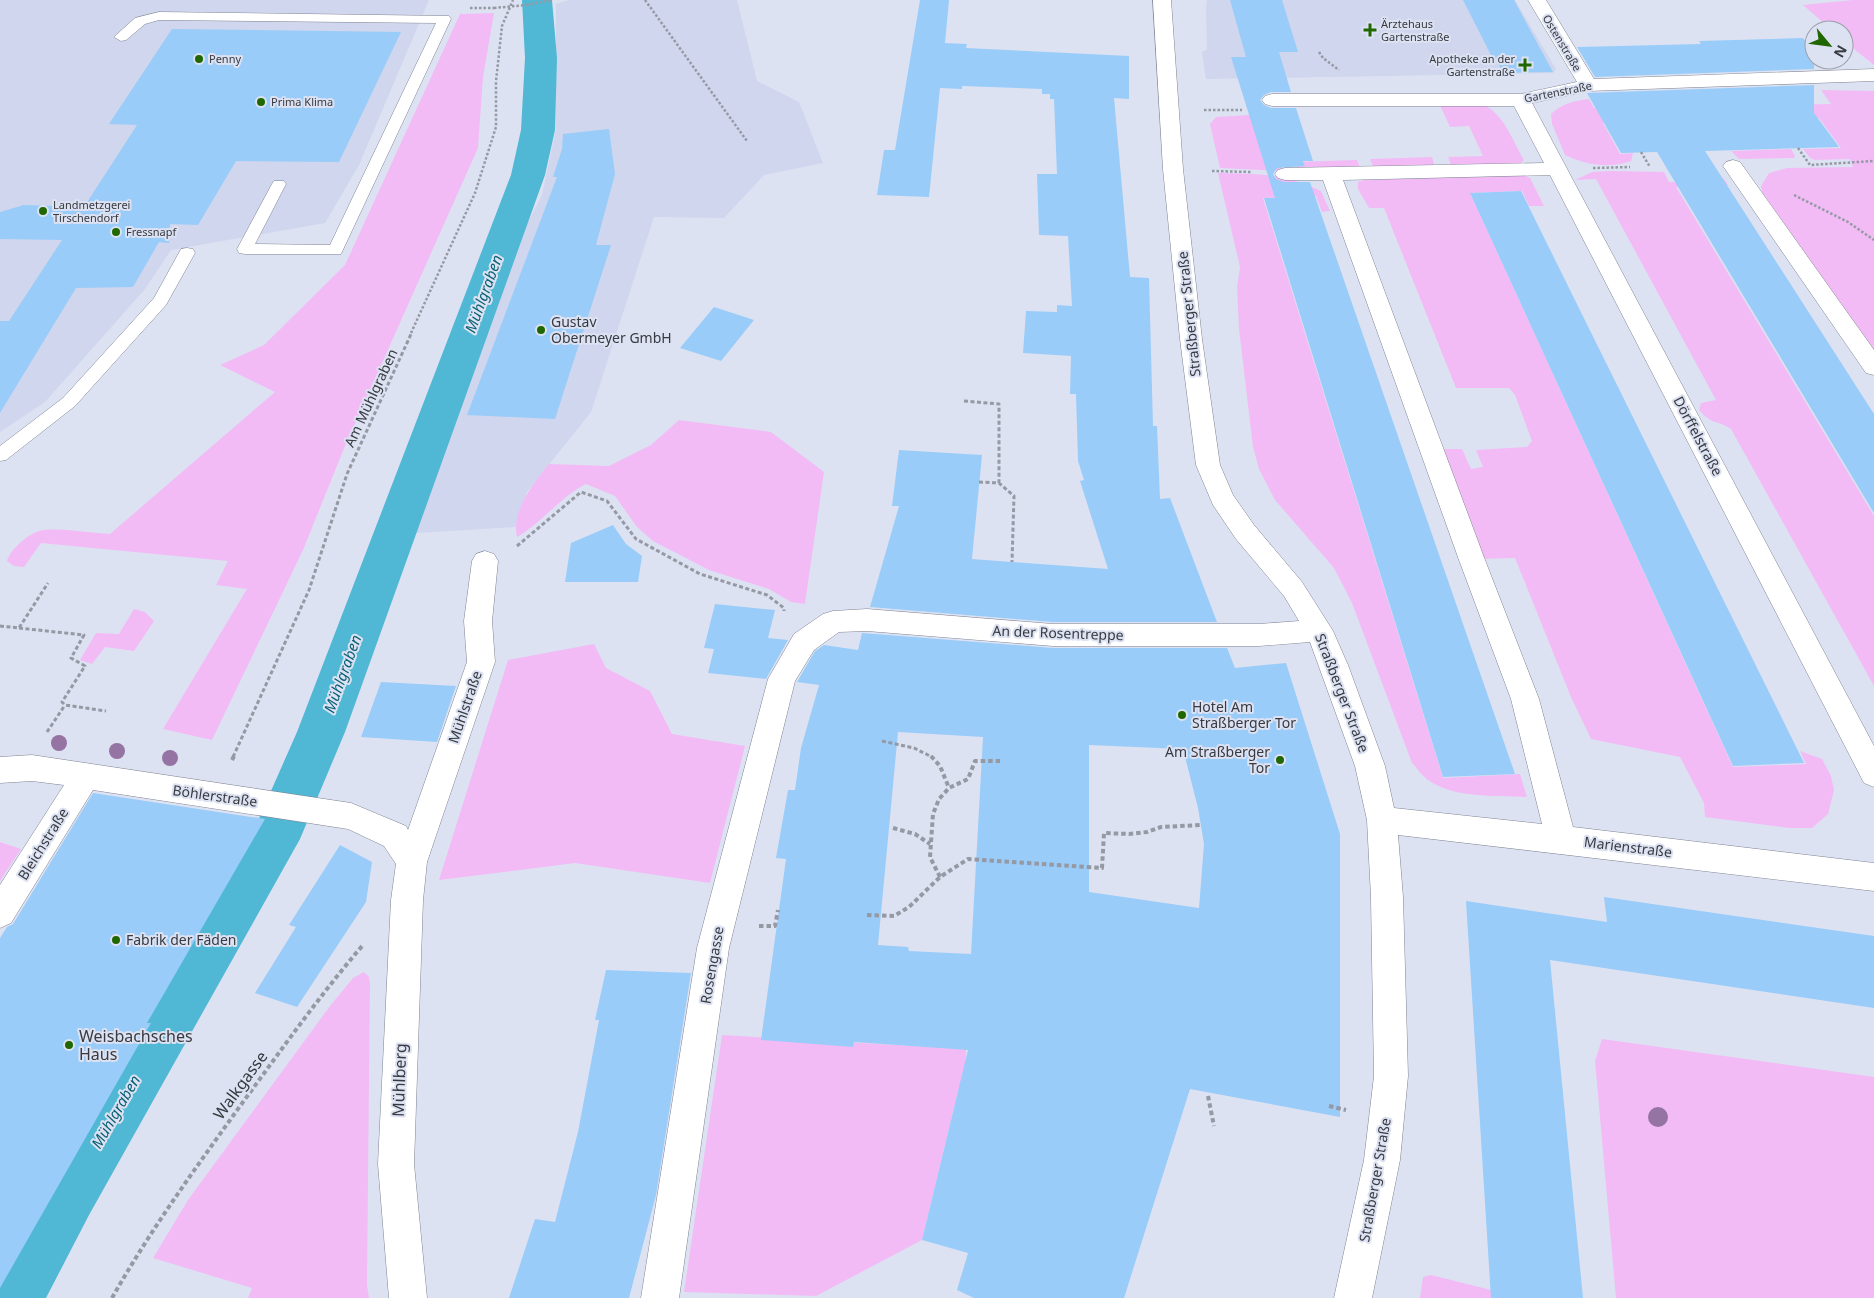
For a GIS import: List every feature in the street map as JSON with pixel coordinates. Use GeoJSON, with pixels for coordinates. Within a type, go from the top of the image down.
{"type":"FeatureCollection","features":[{"type":"Feature","properties":{"kind":"street","name":"Straßberger Straße"},"geometry":{"type":"LineString","coordinates":[[1162,0],[1174,178],[1191,339],[1208,465],[1222,498],[1245,532],[1293,589],[1319,631],[1334,665],[1370,766],[1382,820],[1388,897],[1391,1076],[1382,1160],[1353,1298]]}},
{"type":"Feature","properties":{"kind":"street","name":"Ostenstraße"},"geometry":{"type":"LineString","coordinates":[[1537,0],[1588,85]]}},
{"type":"Feature","properties":{"kind":"street","name":"Gartenstraße"},"geometry":{"type":"LineString","coordinates":[[1272,100],[1521,100],[1588,85],[1874,75]]}},
{"type":"Feature","properties":{"kind":"street","name":"Dörffelstraße"},"geometry":{"type":"LineString","coordinates":[[1521,100],[1874,774]]}},
{"type":"Feature","properties":{"kind":"street"},"geometry":{"type":"LineString","coordinates":[[1733,166],[1874,367]]}},
{"type":"Feature","properties":{"kind":"street"},"geometry":{"type":"LineString","coordinates":[[1285,174],[1558,168]]}},
{"type":"Feature","properties":{"kind":"street"},"geometry":{"type":"LineString","coordinates":[[1331,174],[1472,560],[1525,699],[1561,839]]}},
{"type":"Feature","properties":{"kind":"street","name":"Mühlstraße"},"geometry":{"type":"LineString","coordinates":[[412,862],[481,662],[478,621],[485,561]]}},
{"type":"Feature","properties":{"kind":"street","name":"An der Rosentreppe"},"geometry":{"type":"LineString","coordinates":[[804,642],[833,622],[867,620],[1053,635],[1259,635],[1319,631]]}},
{"type":"Feature","properties":{"kind":"street","name":"Rosengasse"},"geometry":{"type":"LineString","coordinates":[[660,1298],[713,948],[782,679],[804,642]]}},
{"type":"Feature","properties":{"kind":"street","name":"Böhlerstraße"},"geometry":{"type":"LineString","coordinates":[[0,770],[32,768],[214,797],[312,809],[351,816],[375,825],[394,836],[412,862]]}},
{"type":"Feature","properties":{"kind":"street","name":"Bleichstraße"},"geometry":{"type":"LineString","coordinates":[[0,913],[86,776]]}},
{"type":"Feature","properties":{"kind":"street","name":"Marienstraße"},"geometry":{"type":"LineString","coordinates":[[1382,820],[1561,839],[1874,877]]}},
{"type":"Feature","properties":{"kind":"street","name":"Mühlberg"},"geometry":{"type":"LineString","coordinates":[[408,1298],[396,1164],[407,900],[412,862]]}},
{"type":"Feature","properties":{"kind":"lane"},"geometry":{"type":"LineString","coordinates":[[121,37],[140,21],[159,16],[444,19],[334,250],[246,248],[280,184]]}},
{"type":"Feature","properties":{"kind":"lane"},"geometry":{"type":"LineString","coordinates":[[0,455],[69,402],[160,301],[187,253]]}},
{"type":"Feature","properties":{"kind":"path","name":"Am Mühlgraben"},"geometry":{"type":"LineString","coordinates":[[214,797],[257,708],[309,590],[348,474],[475,193],[496,127],[496,81],[502,26],[513,0]]}},
{"type":"Feature","properties":{"kind":"path"},"geometry":{"type":"LineString","coordinates":[[494,8],[539,4],[552,0]]}},
{"type":"Feature","properties":{"kind":"path"},"geometry":{"type":"LineString","coordinates":[[645,0],[747,140]]}},
{"type":"Feature","properties":{"kind":"path"},"geometry":{"type":"LineString","coordinates":[[1319,52],[1343,76]]}},
{"type":"Feature","properties":{"kind":"path"},"geometry":{"type":"LineString","coordinates":[[1798,148],[1810,165],[1874,161]]}},
{"type":"Feature","properties":{"kind":"path"},"geometry":{"type":"LineString","coordinates":[[1641,152],[1650,167]]}},
{"type":"Feature","properties":{"kind":"path"},"geometry":{"type":"LineString","coordinates":[[1212,171],[1285,174]]}},
{"type":"Feature","properties":{"kind":"path"},"geometry":{"type":"LineString","coordinates":[[1791,193],[1848,222],[1874,240]]}},
{"type":"Feature","properties":{"kind":"path"},"geometry":{"type":"LineString","coordinates":[[964,401],[999,404],[999,484]]}},
{"type":"Feature","properties":{"kind":"path"},"geometry":{"type":"LineString","coordinates":[[979,482],[999,484],[1014,496],[1012,562]]}},
{"type":"Feature","properties":{"kind":"path"},"geometry":{"type":"LineString","coordinates":[[485,561],[519,545],[581,492],[607,501],[636,539],[700,574],[767,595],[779,604]]}},
{"type":"Feature","properties":{"kind":"path"},"geometry":{"type":"LineString","coordinates":[[19,628],[48,583]]}},
{"type":"Feature","properties":{"kind":"path"},"geometry":{"type":"LineString","coordinates":[[0,626],[84,635],[71,658],[76,663],[85,666],[62,702],[65,705]]}},
{"type":"Feature","properties":{"kind":"path"},"geometry":{"type":"LineString","coordinates":[[65,705],[106,711]]}},
{"type":"Feature","properties":{"kind":"path"},"geometry":{"type":"LineString","coordinates":[[44,736],[65,705]]}},
{"type":"Feature","properties":{"kind":"path"},"geometry":{"type":"LineString","coordinates":[[882,741],[926,752],[939,765],[944,781],[949,788]]}},
{"type":"Feature","properties":{"kind":"path"},"geometry":{"type":"LineString","coordinates":[[940,877],[930,857],[933,814],[939,799],[949,788],[968,779],[975,761],[1000,761]]}},
{"type":"Feature","properties":{"kind":"path"},"geometry":{"type":"LineString","coordinates":[[867,914],[894,916],[910,907],[940,877],[968,859],[1102,868],[1104,833],[1129,834],[1147,832],[1161,827],[1200,824]]}},
{"type":"Feature","properties":{"kind":"path"},"geometry":{"type":"LineString","coordinates":[[893,828],[915,834],[931,844]]}},
{"type":"Feature","properties":{"kind":"path","name":"Walkgasse"},"geometry":{"type":"LineString","coordinates":[[112,1298],[135,1255],[188,1178],[333,978],[381,925],[407,900]]}},
{"type":"Feature","properties":{"kind":"path"},"geometry":{"type":"LineString","coordinates":[[776,926],[778,910]]}},
{"type":"Feature","properties":{"kind":"path"},"geometry":{"type":"LineString","coordinates":[[1208,1096],[1214,1126]]}},
{"type":"Feature","properties":{"kind":"shaded area"},"geometry":{"type":"Polygon","coordinates":[[[0,0],[429,0],[359,165],[325,223],[171,250],[145,289],[45,402],[0,432],[0,0]]]}},
{"type":"Feature","properties":{"kind":"shaded area"},"geometry":{"type":"Polygon","coordinates":[[[569,0],[737,0],[757,81],[799,102],[823,163],[764,175],[724,218],[654,217],[591,412],[527,492],[515,527],[416,533],[447,408],[516,245],[542,195],[556,129],[556,4],[569,0]]]}},
{"type":"Feature","properties":{"kind":"shaded area","name":"Ärztehaus Gartenstraße"},"geometry":{"type":"Polygon","coordinates":[[[1207,0],[1515,0],[1556,69],[1553,73],[1206,79],[1202,52],[1207,50],[1207,0]]]}},
{"type":"Feature","properties":{"kind":"shaded area"},"geometry":{"type":"Polygon","coordinates":[[[1874,0],[1874,65],[1854,49],[1854,20],[1820,20],[1803,5],[1874,0]]]}},
{"type":"Feature","properties":{"kind":"shaded area"},"geometry":{"type":"Polygon","coordinates":[[[494,13],[483,77],[478,148],[345,446],[303,550],[212,740],[163,729],[247,589],[216,585],[228,561],[41,543],[24,567],[14,566],[7,561],[9,556],[22,541],[39,531],[59,530],[110,534],[275,392],[220,365],[264,345],[345,265],[460,14],[494,13]]]}},
{"type":"Feature","properties":{"kind":"shaded area"},"geometry":{"type":"Polygon","coordinates":[[[1821,90],[1874,91],[1874,354],[1763,196],[1761,186],[1769,173],[1787,168],[1853,167],[1850,159],[1815,160],[1810,158],[1803,149],[1841,148],[1819,118],[1603,123],[1620,154],[1633,153],[1631,161],[1614,165],[1598,165],[1565,155],[1552,124],[1551,114],[1560,107],[1589,99],[1594,108],[1831,104],[1821,90]]]}},
{"type":"Feature","properties":{"kind":"shaded area"},"geometry":{"type":"Polygon","coordinates":[[[1439,103],[1469,103],[1487,107],[1494,112],[1506,127],[1524,160],[1520,164],[1451,165],[1448,157],[1483,156],[1469,126],[1450,127],[1439,103]]]}},
{"type":"Feature","properties":{"kind":"shaded area"},"geometry":{"type":"Polygon","coordinates":[[[1250,115],[1264,162],[1282,162],[1282,171],[1220,168],[1210,124],[1216,117],[1250,115]]]}},
{"type":"Feature","properties":{"kind":"shaded area"},"geometry":{"type":"Polygon","coordinates":[[[1791,149],[1795,156],[1794,158],[1739,159],[1731,151],[1791,149]]]}},
{"type":"Feature","properties":{"kind":"shaded area"},"geometry":{"type":"Polygon","coordinates":[[[1432,157],[1434,164],[1432,168],[1373,166],[1370,159],[1432,157]]]}},
{"type":"Feature","properties":{"kind":"shaded area"},"geometry":{"type":"Polygon","coordinates":[[[1357,160],[1360,167],[1298,169],[1294,162],[1357,160]]]}},
{"type":"Feature","properties":{"kind":"shaded area"},"geometry":{"type":"Polygon","coordinates":[[[1592,172],[1664,172],[1669,182],[1701,181],[1713,174],[1724,179],[1728,185],[1676,187],[1874,516],[1874,686],[1731,429],[1711,420],[1699,410],[1701,403],[1716,400],[1596,179],[1575,180],[1592,172]]]}},
{"type":"Feature","properties":{"kind":"shaded area"},"geometry":{"type":"Polygon","coordinates":[[[1218,173],[1258,174],[1282,178],[1321,191],[1330,211],[1322,212],[1316,196],[1263,198],[1443,778],[1520,774],[1527,797],[1476,795],[1450,790],[1428,780],[1412,763],[1352,603],[1334,568],[1275,500],[1259,469],[1253,447],[1239,329],[1237,287],[1240,267],[1218,173]]]}},
{"type":"Feature","properties":{"kind":"shaded area"},"geometry":{"type":"Polygon","coordinates":[[[1524,175],[1530,178],[1544,206],[1529,206],[1522,191],[1470,193],[1733,767],[1806,764],[1800,751],[1822,759],[1831,776],[1834,790],[1828,814],[1812,828],[1789,828],[1705,817],[1704,803],[1680,757],[1591,739],[1571,697],[1515,558],[1479,559],[1440,449],[1462,449],[1471,469],[1483,467],[1476,450],[1527,447],[1532,441],[1515,395],[1509,388],[1456,388],[1384,208],[1369,208],[1358,189],[1358,182],[1364,180],[1524,175]]]}},
{"type":"Feature","properties":{"kind":"shaded area"},"geometry":{"type":"Polygon","coordinates":[[[679,420],[771,432],[824,472],[805,604],[791,602],[769,589],[709,570],[653,541],[637,527],[615,496],[586,484],[577,489],[517,537],[517,517],[520,508],[530,489],[549,464],[609,466],[651,445],[679,420]]]}},
{"type":"Feature","properties":{"kind":"shaded area"},"geometry":{"type":"Polygon","coordinates":[[[134,609],[145,612],[154,621],[134,651],[105,647],[92,664],[80,660],[96,633],[119,634],[134,609]]]}},
{"type":"Feature","properties":{"kind":"shaded area"},"geometry":{"type":"Polygon","coordinates":[[[594,644],[606,668],[650,691],[672,734],[745,746],[710,883],[575,863],[439,880],[508,660],[594,644]]]}},
{"type":"Feature","properties":{"kind":"shaded area"},"geometry":{"type":"Polygon","coordinates":[[[0,842],[21,849],[0,881],[0,842]]]}},
{"type":"Feature","properties":{"kind":"shaded area"},"geometry":{"type":"Polygon","coordinates":[[[364,972],[369,977],[370,984],[367,1285],[369,1298],[248,1298],[252,1288],[153,1258],[188,1200],[330,1006],[353,978],[364,972]]]}},
{"type":"Feature","properties":{"kind":"shaded area"},"geometry":{"type":"Polygon","coordinates":[[[722,1035],[966,1049],[965,1094],[958,1091],[922,1240],[816,1296],[684,1292],[722,1035]]]}},
{"type":"Feature","properties":{"kind":"shaded area"},"geometry":{"type":"Polygon","coordinates":[[[1602,1039],[1874,1077],[1874,1298],[1616,1298],[1595,1061],[1602,1039]]]}},
{"type":"Feature","properties":{"kind":"shaded area"},"geometry":{"type":"Polygon","coordinates":[[[1431,1275],[1491,1290],[1491,1298],[1420,1298],[1423,1277],[1431,1275]]]}},
{"type":"Feature","properties":{"kind":"building"},"geometry":{"type":"Polygon","coordinates":[[[920,0],[949,0],[945,43],[967,44],[966,48],[1129,56],[1129,99],[1114,98],[1130,277],[1149,278],[1153,426],[1157,426],[1160,499],[1170,498],[1217,622],[1053,622],[870,607],[899,506],[892,506],[899,450],[982,455],[972,559],[1108,569],[1080,481],[1084,480],[1078,461],[1076,394],[1070,394],[1071,356],[1023,353],[1026,311],[1057,312],[1057,305],[1072,306],[1068,236],[1039,235],[1037,174],[1057,174],[1054,99],[1050,99],[1050,94],[1042,94],[1042,89],[962,86],[962,89],[940,88],[929,197],[877,195],[884,150],[895,150],[920,0]]]}},
{"type":"Feature","properties":{"kind":"building"},"geometry":{"type":"Polygon","coordinates":[[[1230,0],[1282,0],[1298,52],[1279,52],[1291,92],[1271,92],[1264,95],[1260,100],[1264,105],[1271,108],[1296,108],[1313,161],[1303,161],[1305,166],[1277,168],[1273,174],[1276,179],[1284,182],[1310,182],[1515,774],[1443,777],[1264,198],[1275,198],[1231,57],[1246,57],[1230,0]]]}},
{"type":"Feature","properties":{"kind":"building"},"geometry":{"type":"Polygon","coordinates":[[[1463,0],[1514,0],[1553,72],[1503,73],[1494,55],[1491,55],[1463,0]]]}},
{"type":"Feature","properties":{"kind":"building"},"geometry":{"type":"Polygon","coordinates":[[[172,29],[401,32],[339,162],[236,161],[198,225],[170,224],[169,243],[159,242],[133,287],[76,288],[0,413],[0,321],[9,321],[62,240],[0,239],[0,212],[24,205],[84,207],[137,125],[109,124],[172,29]]]}},
{"type":"Feature","properties":{"kind":"building"},"geometry":{"type":"Polygon","coordinates":[[[1803,38],[1804,69],[1595,77],[1577,47],[1701,44],[1699,41],[1803,38]]]}},
{"type":"Feature","properties":{"kind":"building"},"geometry":{"type":"Polygon","coordinates":[[[1814,85],[1814,113],[1839,147],[1705,151],[1874,414],[1874,513],[1657,152],[1621,153],[1587,93],[1814,85]]]}},
{"type":"Feature","properties":{"kind":"building","name":"Gustav Obermeyer GmbH"},"geometry":{"type":"Polygon","coordinates":[[[609,129],[615,174],[596,245],[611,245],[555,419],[467,415],[557,177],[553,177],[562,149],[563,134],[609,129]]]}},
{"type":"Feature","properties":{"kind":"building"},"geometry":{"type":"Polygon","coordinates":[[[1521,191],[1804,763],[1733,766],[1470,193],[1521,191]]]}},
{"type":"Feature","properties":{"kind":"building"},"geometry":{"type":"Polygon","coordinates":[[[714,307],[754,320],[721,361],[680,348],[714,307]]]}},
{"type":"Feature","properties":{"kind":"building"},"geometry":{"type":"Polygon","coordinates":[[[613,525],[626,544],[642,556],[638,582],[565,582],[571,543],[613,525]]]}},
{"type":"Feature","properties":{"kind":"building"},"geometry":{"type":"Polygon","coordinates":[[[715,604],[775,610],[768,638],[788,640],[766,679],[708,673],[714,649],[704,648],[715,604]]]}},
{"type":"Feature","properties":{"kind":"building"},"geometry":{"type":"Polygon","coordinates":[[[862,633],[1053,648],[1227,648],[1235,668],[1286,663],[1340,834],[1340,1117],[1190,1089],[1124,1298],[974,1298],[957,1290],[968,1253],[922,1240],[968,1050],[854,1042],[853,1047],[761,1040],[786,859],[776,858],[788,790],[795,790],[801,748],[819,685],[797,682],[815,651],[824,645],[858,650],[862,633]],[[898,732],[878,945],[908,947],[909,951],[971,954],[983,737],[898,732]],[[1089,745],[1089,892],[1199,908],[1204,844],[1198,808],[1183,749],[1089,745]]]}},
{"type":"Feature","properties":{"kind":"building"},"geometry":{"type":"Polygon","coordinates":[[[381,682],[456,686],[437,742],[361,737],[381,682]]]}},
{"type":"Feature","properties":{"kind":"building","name":"Weisbachsches Haus"},"geometry":{"type":"Polygon","coordinates":[[[93,793],[265,819],[147,1023],[151,1023],[0,1288],[0,938],[7,927],[13,924],[93,793]]]}},
{"type":"Feature","properties":{"kind":"building"},"geometry":{"type":"Polygon","coordinates":[[[340,845],[372,862],[366,902],[297,1007],[255,993],[296,927],[289,925],[340,845]]]}},
{"type":"Feature","properties":{"kind":"building"},"geometry":{"type":"Polygon","coordinates":[[[1604,897],[1874,936],[1874,1008],[1550,960],[1583,1298],[1491,1298],[1466,901],[1607,922],[1604,897]]]}},
{"type":"Feature","properties":{"kind":"building"},"geometry":{"type":"Polygon","coordinates":[[[606,970],[691,973],[656,1195],[629,1298],[509,1298],[535,1219],[555,1222],[578,1132],[599,1020],[595,1020],[606,970]]]}},
{"type":"Feature","properties":{"kind":"waterway","name":"Mühlgraben"},"geometry":{"type":"LineString","coordinates":[[12,1298],[68,1194],[275,839],[321,732],[528,175],[538,130],[541,58],[537,0]]}},
{"type":"Feature","properties":{"kind":"place","name":"Ärztehaus Gartenstraße"},"geometry":{"type":"Point","coordinates":[1370,30]}},
{"type":"Feature","properties":{"kind":"place","name":"Penny"},"geometry":{"type":"Point","coordinates":[199,59]}},
{"type":"Feature","properties":{"kind":"place","name":"Apotheke an der Gartenstraße"},"geometry":{"type":"Point","coordinates":[1525,65]}},
{"type":"Feature","properties":{"kind":"place","name":"Prima Klima"},"geometry":{"type":"Point","coordinates":[261,102]}},
{"type":"Feature","properties":{"kind":"place","name":"Landmetzgerei Tirschendorf"},"geometry":{"type":"Point","coordinates":[43,211]}},
{"type":"Feature","properties":{"kind":"place","name":"Fressnapf"},"geometry":{"type":"Point","coordinates":[116,232]}},
{"type":"Feature","properties":{"kind":"place","name":"Gustav Obermeyer GmbH"},"geometry":{"type":"Point","coordinates":[541,330]}},
{"type":"Feature","properties":{"kind":"place","name":"Hotel Am Straßberger Tor"},"geometry":{"type":"Point","coordinates":[1182,715]}},
{"type":"Feature","properties":{"kind":"place","name":"Am Straßberger Tor"},"geometry":{"type":"Point","coordinates":[1280,760]}},
{"type":"Feature","properties":{"kind":"place","name":"Fabrik der Fäden"},"geometry":{"type":"Point","coordinates":[116,940]}},
{"type":"Feature","properties":{"kind":"place","name":"Weisbachsches Haus"},"geometry":{"type":"Point","coordinates":[69,1045]}}]}
